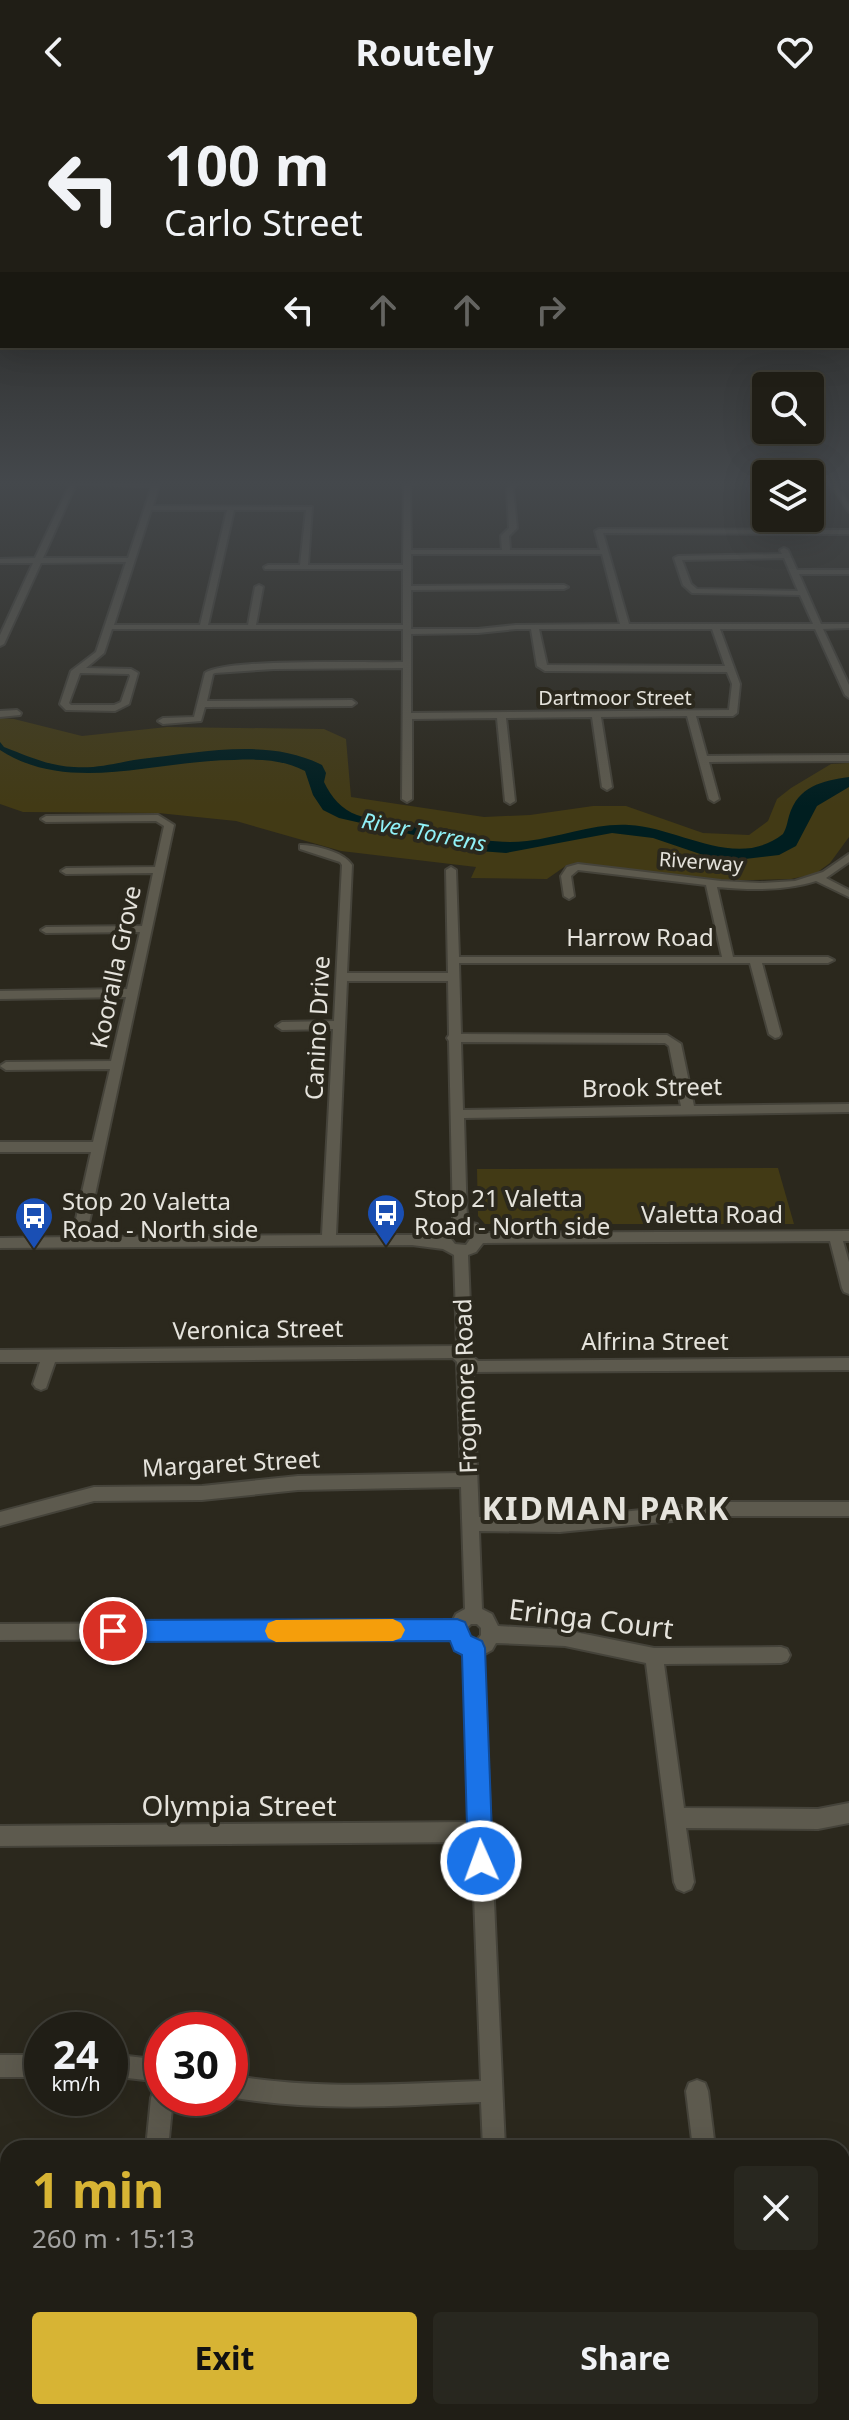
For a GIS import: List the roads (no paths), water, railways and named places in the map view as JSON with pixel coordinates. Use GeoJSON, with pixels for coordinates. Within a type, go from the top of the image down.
{"type":"FeatureCollection","features":[{"type":"Feature","properties":{"kind":"street"},"geometry":{"type":"LineString","coordinates":[[0,644],[25,590]]}},
{"type":"Feature","properties":{"kind":"street"},"geometry":{"type":"LineString","coordinates":[[80,670],[131,672],[135,675],[125,704],[115,708],[65,707],[74,673],[100,654],[121,590]]}},
{"type":"Feature","properties":{"kind":"street"},"geometry":{"type":"LineString","coordinates":[[203,627],[212,590]]}},
{"type":"Feature","properties":{"kind":"street"},"geometry":{"type":"LineString","coordinates":[[252,627],[258,590]]}},
{"type":"Feature","properties":{"kind":"street"},"geometry":{"type":"LineString","coordinates":[[407,590],[407,799]]}},
{"type":"Feature","properties":{"kind":"street"},"geometry":{"type":"LineString","coordinates":[[615,590],[625,626]]}},
{"type":"Feature","properties":{"kind":"street"},"geometry":{"type":"LineString","coordinates":[[694,590],[803,593]]}},
{"type":"Feature","properties":{"kind":"street"},"geometry":{"type":"LineString","coordinates":[[802,590],[849,695]]}},
{"type":"Feature","properties":{"kind":"street","name":"Dartmoor Street"},"geometry":{"type":"LineString","coordinates":[[406,716],[733,713],[736,684],[715,626]]}},
{"type":"Feature","properties":{"kind":"street"},"geometry":{"type":"LineString","coordinates":[[109,627],[406,629],[849,626]]}},
{"type":"Feature","properties":{"kind":"street"},"geometry":{"type":"LineString","coordinates":[[535,627],[541,666],[545,668],[731,669]]}},
{"type":"Feature","properties":{"kind":"street"},"geometry":{"type":"LineString","coordinates":[[163,721],[198,719],[209,673],[214,671],[274,666],[406,665]]}},
{"type":"Feature","properties":{"kind":"street"},"geometry":{"type":"LineString","coordinates":[[203,704],[352,703]]}},
{"type":"Feature","properties":{"kind":"street"},"geometry":{"type":"LineString","coordinates":[[0,714],[17,713]]}},
{"type":"Feature","properties":{"kind":"street"},"geometry":{"type":"LineString","coordinates":[[691,715],[714,799]]}},
{"type":"Feature","properties":{"kind":"street"},"geometry":{"type":"LineString","coordinates":[[501,716],[510,801]]}},
{"type":"Feature","properties":{"kind":"street"},"geometry":{"type":"LineString","coordinates":[[596,716],[607,787]]}},
{"type":"Feature","properties":{"kind":"street"},"geometry":{"type":"LineString","coordinates":[[703,759],[849,758]]}},
{"type":"Feature","properties":{"kind":"street","name":"Kooralla Grove"},"geometry":{"type":"LineString","coordinates":[[46,819],[165,819],[169,825],[78,1242]]}},
{"type":"Feature","properties":{"kind":"street","name":"Canino Drive"},"geometry":{"type":"LineString","coordinates":[[304,847],[344,860],[347,865],[329,1241]]}},
{"type":"Feature","properties":{"kind":"street","name":"Riverway"},"geometry":{"type":"LineString","coordinates":[[569,896],[566,876],[571,869],[578,867],[711,885],[789,884],[820,879],[839,870],[849,857]]}},
{"type":"Feature","properties":{"kind":"street"},"geometry":{"type":"LineString","coordinates":[[66,871],[159,870]]}},
{"type":"Feature","properties":{"kind":"street"},"geometry":{"type":"LineString","coordinates":[[451,870],[460,1225]]}},
{"type":"Feature","properties":{"kind":"street"},"geometry":{"type":"LineString","coordinates":[[820,879],[849,894]]}},
{"type":"Feature","properties":{"kind":"street"},"geometry":{"type":"LineString","coordinates":[[711,885],[728,960]]}},
{"type":"Feature","properties":{"kind":"street"},"geometry":{"type":"LineString","coordinates":[[46,930],[146,929]]}},
{"type":"Feature","properties":{"kind":"street","name":"Harrow Road"},"geometry":{"type":"LineString","coordinates":[[452,960],[828,960]]}},
{"type":"Feature","properties":{"kind":"street"},"geometry":{"type":"LineString","coordinates":[[755,960],[775,1034]]}},
{"type":"Feature","properties":{"kind":"street"},"geometry":{"type":"LineString","coordinates":[[342,977],[452,977]]}},
{"type":"Feature","properties":{"kind":"street"},"geometry":{"type":"LineString","coordinates":[[0,995],[132,993]]}},
{"type":"Feature","properties":{"kind":"street"},"geometry":{"type":"LineString","coordinates":[[282,1026],[340,1025]]}},
{"type":"Feature","properties":{"kind":"street"},"geometry":{"type":"LineString","coordinates":[[453,1038],[667,1039],[675,1044],[688,1109]]}},
{"type":"Feature","properties":{"kind":"street"},"geometry":{"type":"LineString","coordinates":[[6,1066],[117,1065]]}},
{"type":"Feature","properties":{"kind":"street","name":"Brook Street"},"geometry":{"type":"LineString","coordinates":[[456,1114],[849,1108]]}},
{"type":"Feature","properties":{"kind":"street"},"geometry":{"type":"LineString","coordinates":[[0,1147],[99,1147]]}},
{"type":"Feature","properties":{"kind":"street"},"geometry":{"type":"LineString","coordinates":[[0,1243],[445,1240],[461,1251],[475,1247],[478,1238],[472,1228],[460,1225],[448,1230],[445,1240]]}},
{"type":"Feature","properties":{"kind":"street"},"geometry":{"type":"LineString","coordinates":[[842,1236],[849,1288]]}},
{"type":"Feature","properties":{"kind":"street","name":"Valetta Road"},"geometry":{"type":"LineString","coordinates":[[478,1238],[842,1236]]}},
{"type":"Feature","properties":{"kind":"street","name":"Frogmore Road"},"geometry":{"type":"LineString","coordinates":[[461,1251],[474,1616]]}},
{"type":"Feature","properties":{"kind":"street","name":"Veronica Street"},"geometry":{"type":"LineString","coordinates":[[0,1356],[456,1352],[465,1359]]}},
{"type":"Feature","properties":{"kind":"street"},"geometry":{"type":"LineString","coordinates":[[41,1384],[49,1356]]}},
{"type":"Feature","properties":{"kind":"street","name":"Alfrina Street"},"geometry":{"type":"LineString","coordinates":[[465,1359],[475,1367],[849,1364]]}},
{"type":"Feature","properties":{"kind":"street","name":"Margaret Street"},"geometry":{"type":"LineString","coordinates":[[0,1519],[94,1494],[202,1493],[298,1483],[469,1480]]}},
{"type":"Feature","properties":{"kind":"street"},"geometry":{"type":"LineString","coordinates":[[470,1524],[560,1525],[723,1509],[849,1509]]}},
{"type":"Feature","properties":{"kind":"street"},"geometry":{"type":"LineString","coordinates":[[474,1616],[487,1621],[492,1634],[486,1645],[474,1648],[462,1643],[457,1630],[463,1620],[474,1616]]}},
{"type":"Feature","properties":{"kind":"street"},"geometry":{"type":"LineString","coordinates":[[0,1632],[457,1630]]}},
{"type":"Feature","properties":{"kind":"street","name":"Eringa Court"},"geometry":{"type":"LineString","coordinates":[[492,1634],[565,1638],[654,1656],[781,1655]]}},
{"type":"Feature","properties":{"kind":"street"},"geometry":{"type":"LineString","coordinates":[[474,1648],[494,2140]]}},
{"type":"Feature","properties":{"kind":"street"},"geometry":{"type":"LineString","coordinates":[[654,1656],[684,1882]]}},
{"type":"Feature","properties":{"kind":"street"},"geometry":{"type":"LineString","coordinates":[[676,1818],[818,1819],[849,1814]]}},
{"type":"Feature","properties":{"kind":"street","name":"Olympia Street"},"geometry":{"type":"LineString","coordinates":[[0,1836],[479,1832]]}},
{"type":"Feature","properties":{"kind":"street"},"geometry":{"type":"LineString","coordinates":[[0,2066],[24,2066]]}},
{"type":"Feature","properties":{"kind":"street"},"geometry":{"type":"LineString","coordinates":[[248,2089],[292,2095],[342,2097],[491,2091]]}},
{"type":"Feature","properties":{"kind":"street"},"geometry":{"type":"LineString","coordinates":[[697,2091],[703,2140]]}},
{"type":"Feature","properties":{"kind":"street"},"geometry":{"type":"LineString","coordinates":[[158,2140],[160,2116]]}},
{"type":"Feature","properties":{"kind":"water","name":"River Torrens"},"geometry":{"type":"Polygon","coordinates":[[[0,742],[4,747],[47,763],[83,767],[233,749],[279,751],[322,765],[326,773],[324,782],[330,793],[352,813],[463,836],[511,842],[603,826],[629,825],[727,848],[746,848],[765,844],[783,834],[793,806],[812,787],[849,777],[849,787],[817,806],[796,846],[779,855],[745,859],[709,857],[653,838],[612,833],[506,853],[466,850],[339,818],[323,810],[313,795],[305,771],[279,762],[205,761],[114,772],[55,771],[27,763],[0,750],[0,742]]]}},
{"type":"Feature","properties":{"kind":"place","name":"Stop 21 Valetta Road - North side"},"geometry":{"type":"Point","coordinates":[386,1247]}},
{"type":"Feature","properties":{"kind":"place","name":"Stop 20 Valetta Road - North side"},"geometry":{"type":"Point","coordinates":[34,1250]}},
{"type":"Feature","properties":{"kind":"district","name":"KIDMAN PARK"},"geometry":{"type":"Point","coordinates":[606,1509]}}]}
